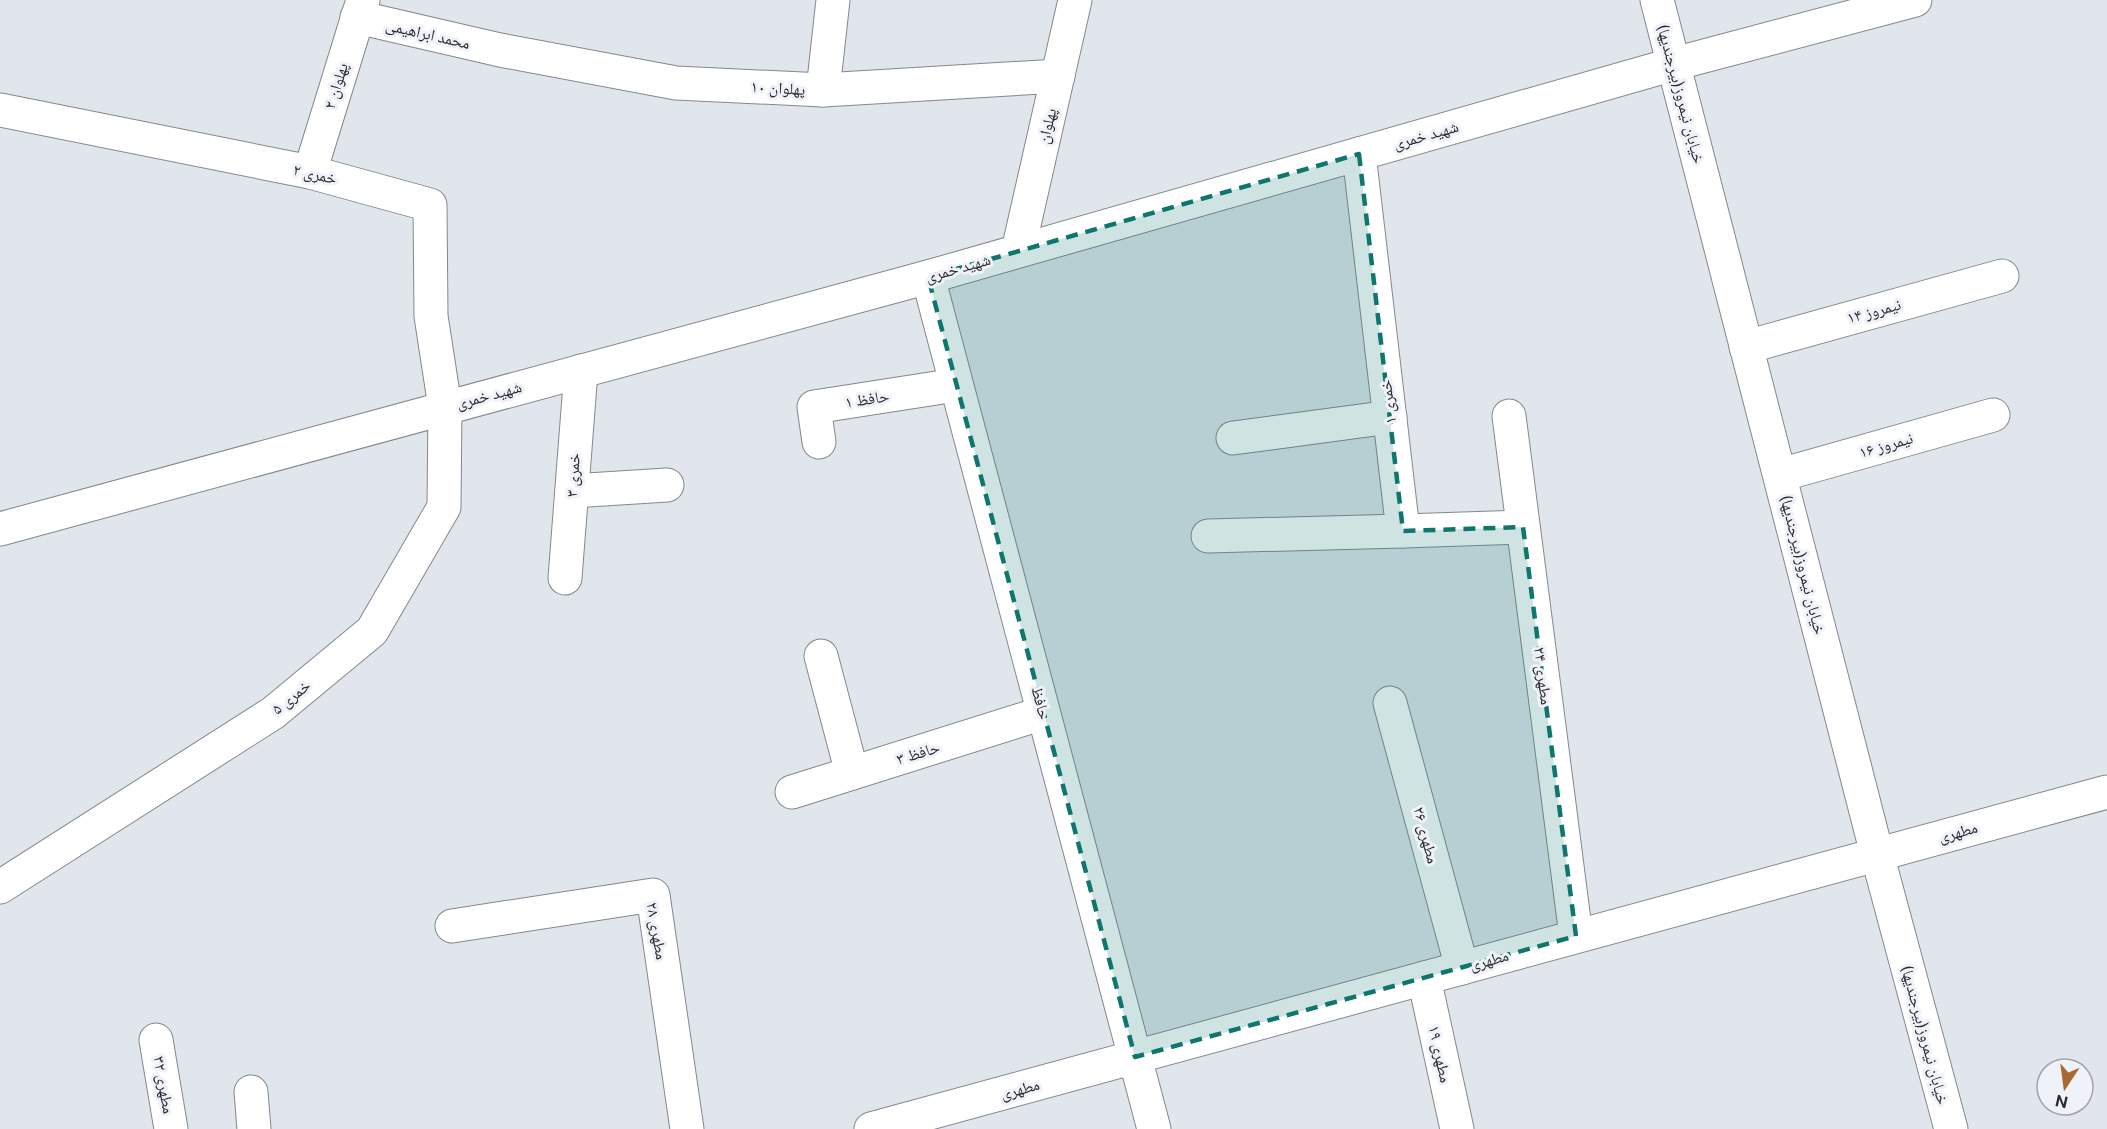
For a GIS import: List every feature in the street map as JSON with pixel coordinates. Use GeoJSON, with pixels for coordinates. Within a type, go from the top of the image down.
{"type":"FeatureCollection","features":[{"type":"Feature","properties":{"kind":"street"},"geometry":{"type":"LineString","coordinates":[[823,90],[833,0]]}},
{"type":"Feature","properties":{"kind":"street","name":"پهلوان"},"geometry":{"type":"LineString","coordinates":[[1018,251],[1075,0]]}},
{"type":"Feature","properties":{"kind":"street","name":"خیابان نیمروز(بیرجندیها)"},"geometry":{"type":"LineString","coordinates":[[1657,0],[1877,854],[1951,1129]]}},
{"type":"Feature","properties":{"kind":"street","name":"شهید خمری"},"geometry":{"type":"LineString","coordinates":[[0,529],[928,277],[1674,64],[1915,0]]}},
{"type":"Feature","properties":{"kind":"street","name":"محمد ابراهیمی"},"geometry":{"type":"LineString","coordinates":[[360,9],[500,50]]}},
{"type":"Feature","properties":{"kind":"street","name":"پهلوان ۲"},"geometry":{"type":"LineString","coordinates":[[310,172],[360,9]]}},
{"type":"Feature","properties":{"kind":"street","name":"پهلوان ۱۰"},"geometry":{"type":"LineString","coordinates":[[500,50],[676,83],[823,90],[1058,76]]}},
{"type":"Feature","properties":{"kind":"street","name":"خمری ۲"},"geometry":{"type":"LineString","coordinates":[[0,110],[310,172],[430,205],[431,316],[445,407]]}},
{"type":"Feature","properties":{"kind":"street","name":"خمری ۱"},"geometry":{"type":"LineString","coordinates":[[1359,154],[1403,531]]}},
{"type":"Feature","properties":{"kind":"street","name":"نیمروز ۱۴"},"geometry":{"type":"LineString","coordinates":[[1746,346],[2002,276]]}},
{"type":"Feature","properties":{"kind":"street","name":"حافظ"},"geometry":{"type":"LineString","coordinates":[[928,277],[1154,1129]]}},
{"type":"Feature","properties":{"kind":"street","name":"خمری ۳"},"geometry":{"type":"LineString","coordinates":[[565,578],[581,371]]}},
{"type":"Feature","properties":{"kind":"street","name":"حافظ ۱"},"geometry":{"type":"LineString","coordinates":[[819,442],[814,407],[956,385]]}},
{"type":"Feature","properties":{"kind":"street","name":"خمری ۵"},"geometry":{"type":"LineString","coordinates":[[0,887],[273,713],[372,631],[444,507],[445,407]]}},
{"type":"Feature","properties":{"kind":"street","name":"نیمروز ۱۶"},"geometry":{"type":"LineString","coordinates":[[1780,475],[1993,415]]}},
{"type":"Feature","properties":{"kind":"street","name":"مطهری ۲۴"},"geometry":{"type":"LineString","coordinates":[[1509,416],[1576,936]]}},
{"type":"Feature","properties":{"kind":"street"},"geometry":{"type":"LineString","coordinates":[[1233,438],[1390,417]]}},
{"type":"Feature","properties":{"kind":"street"},"geometry":{"type":"LineString","coordinates":[[572,490],[667,485]]}},
{"type":"Feature","properties":{"kind":"street"},"geometry":{"type":"LineString","coordinates":[[1208,536],[1523,527]]}},
{"type":"Feature","properties":{"kind":"street"},"geometry":{"type":"LineString","coordinates":[[821,656],[852,773]]}},
{"type":"Feature","properties":{"kind":"street","name":"مطهری ۲۶"},"geometry":{"type":"LineString","coordinates":[[1390,703],[1462,968]]}},
{"type":"Feature","properties":{"kind":"street","name":"حافظ ۳"},"geometry":{"type":"LineString","coordinates":[[792,792],[1043,713]]}},
{"type":"Feature","properties":{"kind":"street","name":"مطهری"},"geometry":{"type":"LineString","coordinates":[[871,1129],[2107,792]]}},
{"type":"Feature","properties":{"kind":"street","name":"مطهری ۲۸"},"geometry":{"type":"LineString","coordinates":[[452,926],[653,895],[687,1129]]}},
{"type":"Feature","properties":{"kind":"street","name":"مطهری ۱۹"},"geometry":{"type":"LineString","coordinates":[[1424,978],[1457,1129]]}},
{"type":"Feature","properties":{"kind":"street","name":"مطهری ۳۲"},"geometry":{"type":"LineString","coordinates":[[156,1040],[171,1129]]}},
{"type":"Feature","properties":{"kind":"street"},"geometry":{"type":"LineString","coordinates":[[251,1092],[254,1129]]}},
{"type":"Feature","properties":{"kind":"highlighted area"},"geometry":{"type":"Polygon","coordinates":[[[1359,154],[1403,531],[1523,527],[1576,936],[1135,1057],[928,277],[1359,154]]]}}]}
